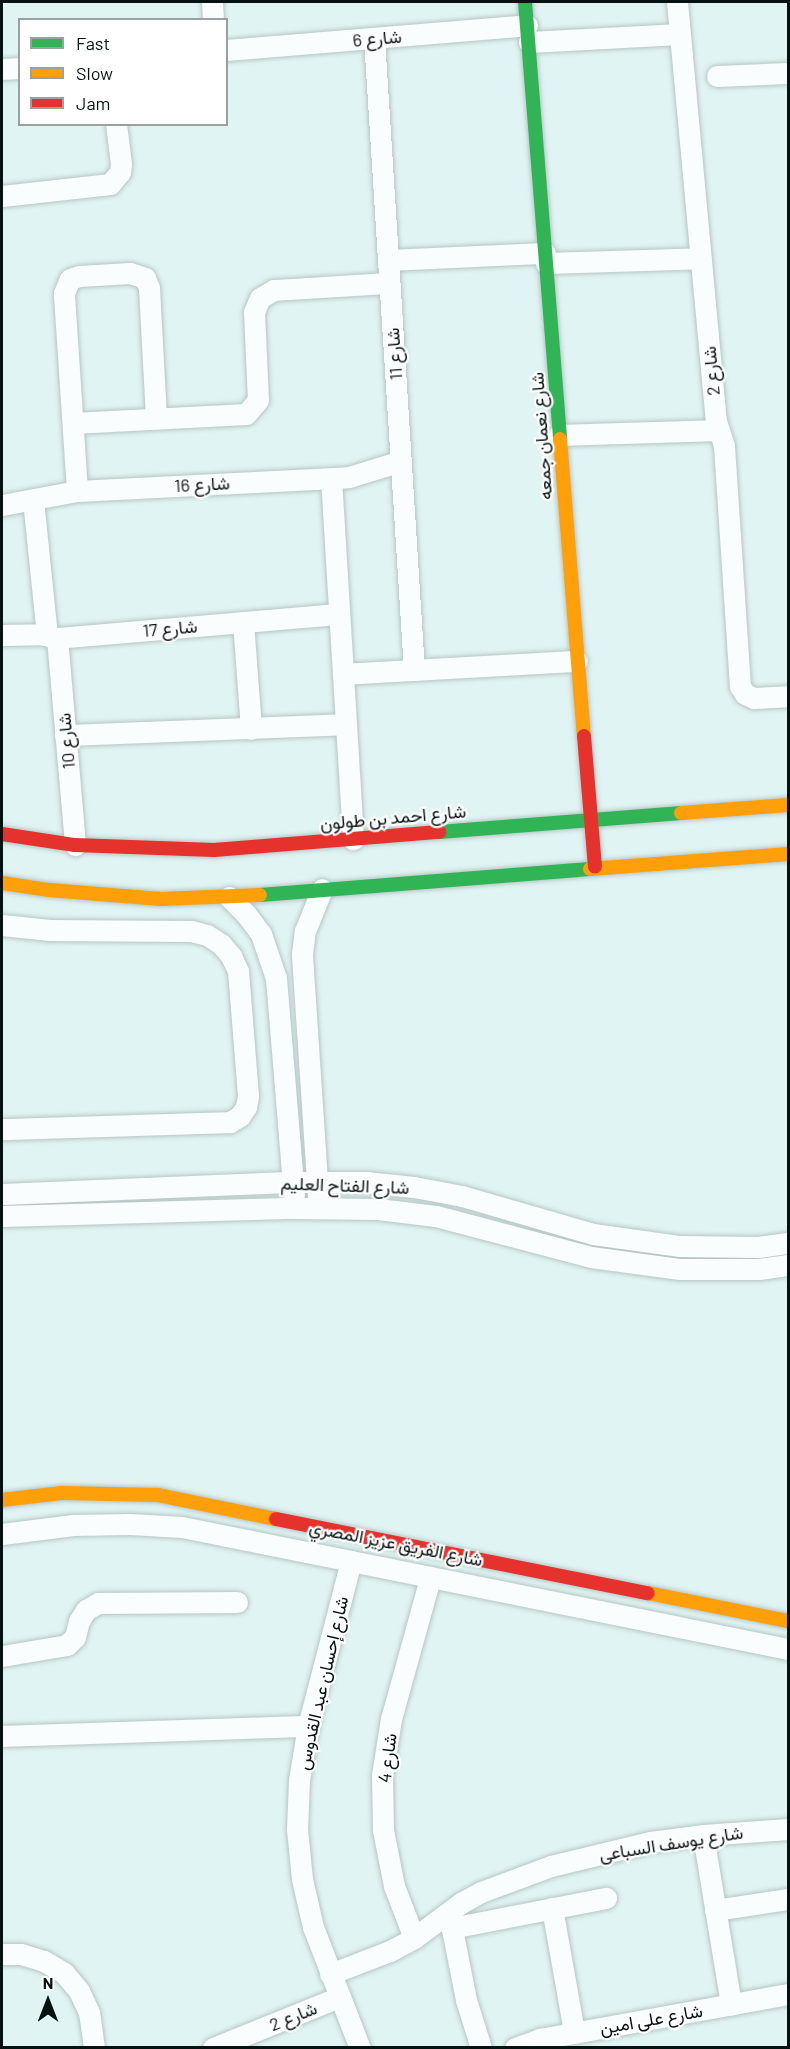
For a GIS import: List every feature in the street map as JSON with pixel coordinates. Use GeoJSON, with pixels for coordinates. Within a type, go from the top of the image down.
{"type":"FeatureCollection","features":[{"type":"Feature","properties":{"kind":"street"},"geometry":{"type":"LineString","coordinates":[[212,2],[213,18]]}},
{"type":"Feature","properties":{"kind":"street","name":"شارع نعمان جمعه"},"geometry":{"type":"LineString","coordinates":[[525,2],[576,661],[595,867]]}},
{"type":"Feature","properties":{"kind":"street","name":"شارع 2"},"geometry":{"type":"LineString","coordinates":[[677,2],[718,430],[724,446],[740,686],[746,694],[754,698],[789,696]]}},
{"type":"Feature","properties":{"kind":"street","name":"شارع 6"},"geometry":{"type":"LineString","coordinates":[[228,50],[374,38],[528,33],[680,34]]}},
{"type":"Feature","properties":{"kind":"street","name":"شارع 11"},"geometry":{"type":"LineString","coordinates":[[374,38],[414,670]]}},
{"type":"Feature","properties":{"kind":"street"},"geometry":{"type":"LineString","coordinates":[[2,69],[18,68]]}},
{"type":"Feature","properties":{"kind":"street"},"geometry":{"type":"LineString","coordinates":[[717,76],[789,73]]}},
{"type":"Feature","properties":{"kind":"street"},"geometry":{"type":"LineString","coordinates":[[2,196],[103,187],[110,184],[120,172],[116,126]]}},
{"type":"Feature","properties":{"kind":"street"},"geometry":{"type":"LineString","coordinates":[[388,260],[701,258]]}},
{"type":"Feature","properties":{"kind":"street"},"geometry":{"type":"LineString","coordinates":[[77,491],[64,288],[74,277],[136,273],[148,282],[156,418]]}},
{"type":"Feature","properties":{"kind":"street"},"geometry":{"type":"LineString","coordinates":[[72,423],[246,414],[256,406],[259,394],[254,312],[256,304],[266,292],[389,283]]}},
{"type":"Feature","properties":{"kind":"street"},"geometry":{"type":"LineString","coordinates":[[559,435],[718,430]]}},
{"type":"Feature","properties":{"kind":"street","name":"شارع 16"},"geometry":{"type":"LineString","coordinates":[[2,505],[77,491],[331,478],[368,473],[401,461]]}},
{"type":"Feature","properties":{"kind":"street"},"geometry":{"type":"LineString","coordinates":[[331,478],[353,838]]}},
{"type":"Feature","properties":{"kind":"street","name":"شارع 10"},"geometry":{"type":"LineString","coordinates":[[33,500],[65,735],[75,845]]}},
{"type":"Feature","properties":{"kind":"street","name":"شارع 17"},"geometry":{"type":"LineString","coordinates":[[2,635],[52,637],[339,614]]}},
{"type":"Feature","properties":{"kind":"street"},"geometry":{"type":"LineString","coordinates":[[243,622],[251,729]]}},
{"type":"Feature","properties":{"kind":"street"},"geometry":{"type":"LineString","coordinates":[[343,674],[576,661]]}},
{"type":"Feature","properties":{"kind":"street"},"geometry":{"type":"LineString","coordinates":[[65,735],[346,724]]}},
{"type":"Feature","properties":{"kind":"street","name":"شارع احمد بن طولون"},"geometry":{"type":"LineString","coordinates":[[2,834],[75,845],[214,850],[789,805]]}},
{"type":"Feature","properties":{"kind":"street"},"geometry":{"type":"LineString","coordinates":[[2,883],[49,890],[161,899],[229,897],[595,867],[789,854]]}},
{"type":"Feature","properties":{"kind":"street"},"geometry":{"type":"LineString","coordinates":[[319,1208],[302,954],[312,910],[322,889]]}},
{"type":"Feature","properties":{"kind":"street"},"geometry":{"type":"LineString","coordinates":[[229,897],[261,934],[271,956],[276,978],[295,1208]]}},
{"type":"Feature","properties":{"kind":"street"},"geometry":{"type":"LineString","coordinates":[[2,925],[50,930],[191,931],[207,935],[220,944],[231,956],[238,971],[248,1096],[246,1107],[240,1116],[230,1122],[2,1129]]}},
{"type":"Feature","properties":{"kind":"street"},"geometry":{"type":"LineString","coordinates":[[271,956],[287,950],[302,954]]}},
{"type":"Feature","properties":{"kind":"street"},"geometry":{"type":"LineString","coordinates":[[288,1125],[299,1127],[313,1113]]}},
{"type":"Feature","properties":{"kind":"street","name":"شارع الفتاح العليم"},"geometry":{"type":"LineString","coordinates":[[2,1194],[293,1182],[366,1182],[462,1196],[593,1234],[680,1246],[758,1247],[789,1243]]}},
{"type":"Feature","properties":{"kind":"street","name":"شارع الفتاح العليم"},"geometry":{"type":"LineString","coordinates":[[2,1216],[295,1208],[378,1209],[436,1216],[591,1257],[681,1269],[759,1269],[789,1265]]}},
{"type":"Feature","properties":{"kind":"street"},"geometry":{"type":"LineString","coordinates":[[758,1247],[759,1269]]}},
{"type":"Feature","properties":{"kind":"street","name":"شارع الفريق عزيز المصري"},"geometry":{"type":"LineString","coordinates":[[2,1500],[62,1493],[158,1495],[789,1621]]}},
{"type":"Feature","properties":{"kind":"street","name":"شارع الفريق عزيز المصري"},"geometry":{"type":"LineString","coordinates":[[2,1534],[72,1525],[130,1524],[182,1527],[789,1649]]}},
{"type":"Feature","properties":{"kind":"street","name":"شارع إحسان عبد القدوس"},"geometry":{"type":"LineString","coordinates":[[351,1562],[308,1726],[299,1780],[297,1829],[302,1879],[310,1918],[360,2048]]}},
{"type":"Feature","properties":{"kind":"street","name":"شارع 4"},"geometry":{"type":"LineString","coordinates":[[414,1938],[394,1886],[383,1830],[382,1775],[392,1719],[430,1578]]}},
{"type":"Feature","properties":{"kind":"street"},"geometry":{"type":"LineString","coordinates":[[626,1618],[633,1604],[631,1590]]}},
{"type":"Feature","properties":{"kind":"street"},"geometry":{"type":"LineString","coordinates":[[678,1628],[676,1613],[683,1600]]}},
{"type":"Feature","properties":{"kind":"street"},"geometry":{"type":"LineString","coordinates":[[2,1656],[67,1645],[75,1637],[79,1621],[86,1610],[98,1603],[237,1602]]}},
{"type":"Feature","properties":{"kind":"street"},"geometry":{"type":"LineString","coordinates":[[2,1736],[308,1726]]}},
{"type":"Feature","properties":{"kind":"street","name":"شارع يوسف السباعى"},"geometry":{"type":"LineString","coordinates":[[330,1974],[390,1951],[450,1921],[481,1892],[551,1866],[650,1842],[703,1835],[789,1829]]}},
{"type":"Feature","properties":{"kind":"street"},"geometry":{"type":"LineString","coordinates":[[703,1835],[731,2005]]}},
{"type":"Feature","properties":{"kind":"street"},"geometry":{"type":"LineString","coordinates":[[481,2048],[466,2000],[450,1921],[552,1908],[606,1898]]}},
{"type":"Feature","properties":{"kind":"street"},"geometry":{"type":"LineString","coordinates":[[715,1910],[789,1899]]}},
{"type":"Feature","properties":{"kind":"street"},"geometry":{"type":"LineString","coordinates":[[552,1908],[574,2032]]}},
{"type":"Feature","properties":{"kind":"street"},"geometry":{"type":"LineString","coordinates":[[2,1954],[21,1954],[44,1960],[64,1973],[80,1991],[89,2012],[94,2048]]}},
{"type":"Feature","properties":{"kind":"street","name":"شارع على امين"},"geometry":{"type":"LineString","coordinates":[[515,2048],[574,2032],[789,1994]]}},
{"type":"Feature","properties":{"kind":"street","name":"شارع 2"},"geometry":{"type":"LineString","coordinates":[[213,2048],[339,1997]]}},
{"type":"Feature","properties":{"kind":"traffic: fast"},"geometry":{"type":"LineString","coordinates":[[525,2],[560,439]]}},
{"type":"Feature","properties":{"kind":"traffic: fast"},"geometry":{"type":"LineString","coordinates":[[439,832],[681,813]]}},
{"type":"Feature","properties":{"kind":"traffic: fast"},"geometry":{"type":"LineString","coordinates":[[260,895],[590,869]]}},
{"type":"Feature","properties":{"kind":"traffic: slow"},"geometry":{"type":"LineString","coordinates":[[560,439],[584,736]]}},
{"type":"Feature","properties":{"kind":"traffic: slow"},"geometry":{"type":"LineString","coordinates":[[681,813],[788,805]]}},
{"type":"Feature","properties":{"kind":"traffic: slow"},"geometry":{"type":"LineString","coordinates":[[590,869],[788,854]]}},
{"type":"Feature","properties":{"kind":"traffic: slow"},"geometry":{"type":"LineString","coordinates":[[2,883],[49,890],[161,899],[260,895]]}},
{"type":"Feature","properties":{"kind":"traffic: slow"},"geometry":{"type":"LineString","coordinates":[[2,1500],[62,1493],[158,1495],[276,1519]]}},
{"type":"Feature","properties":{"kind":"traffic: slow"},"geometry":{"type":"LineString","coordinates":[[648,1593],[788,1621]]}},
{"type":"Feature","properties":{"kind":"traffic: jam"},"geometry":{"type":"LineString","coordinates":[[584,736],[595,867]]}},
{"type":"Feature","properties":{"kind":"traffic: jam"},"geometry":{"type":"LineString","coordinates":[[2,834],[75,845],[214,850],[439,832]]}},
{"type":"Feature","properties":{"kind":"traffic: jam"},"geometry":{"type":"LineString","coordinates":[[276,1519],[648,1593]]}}]}
